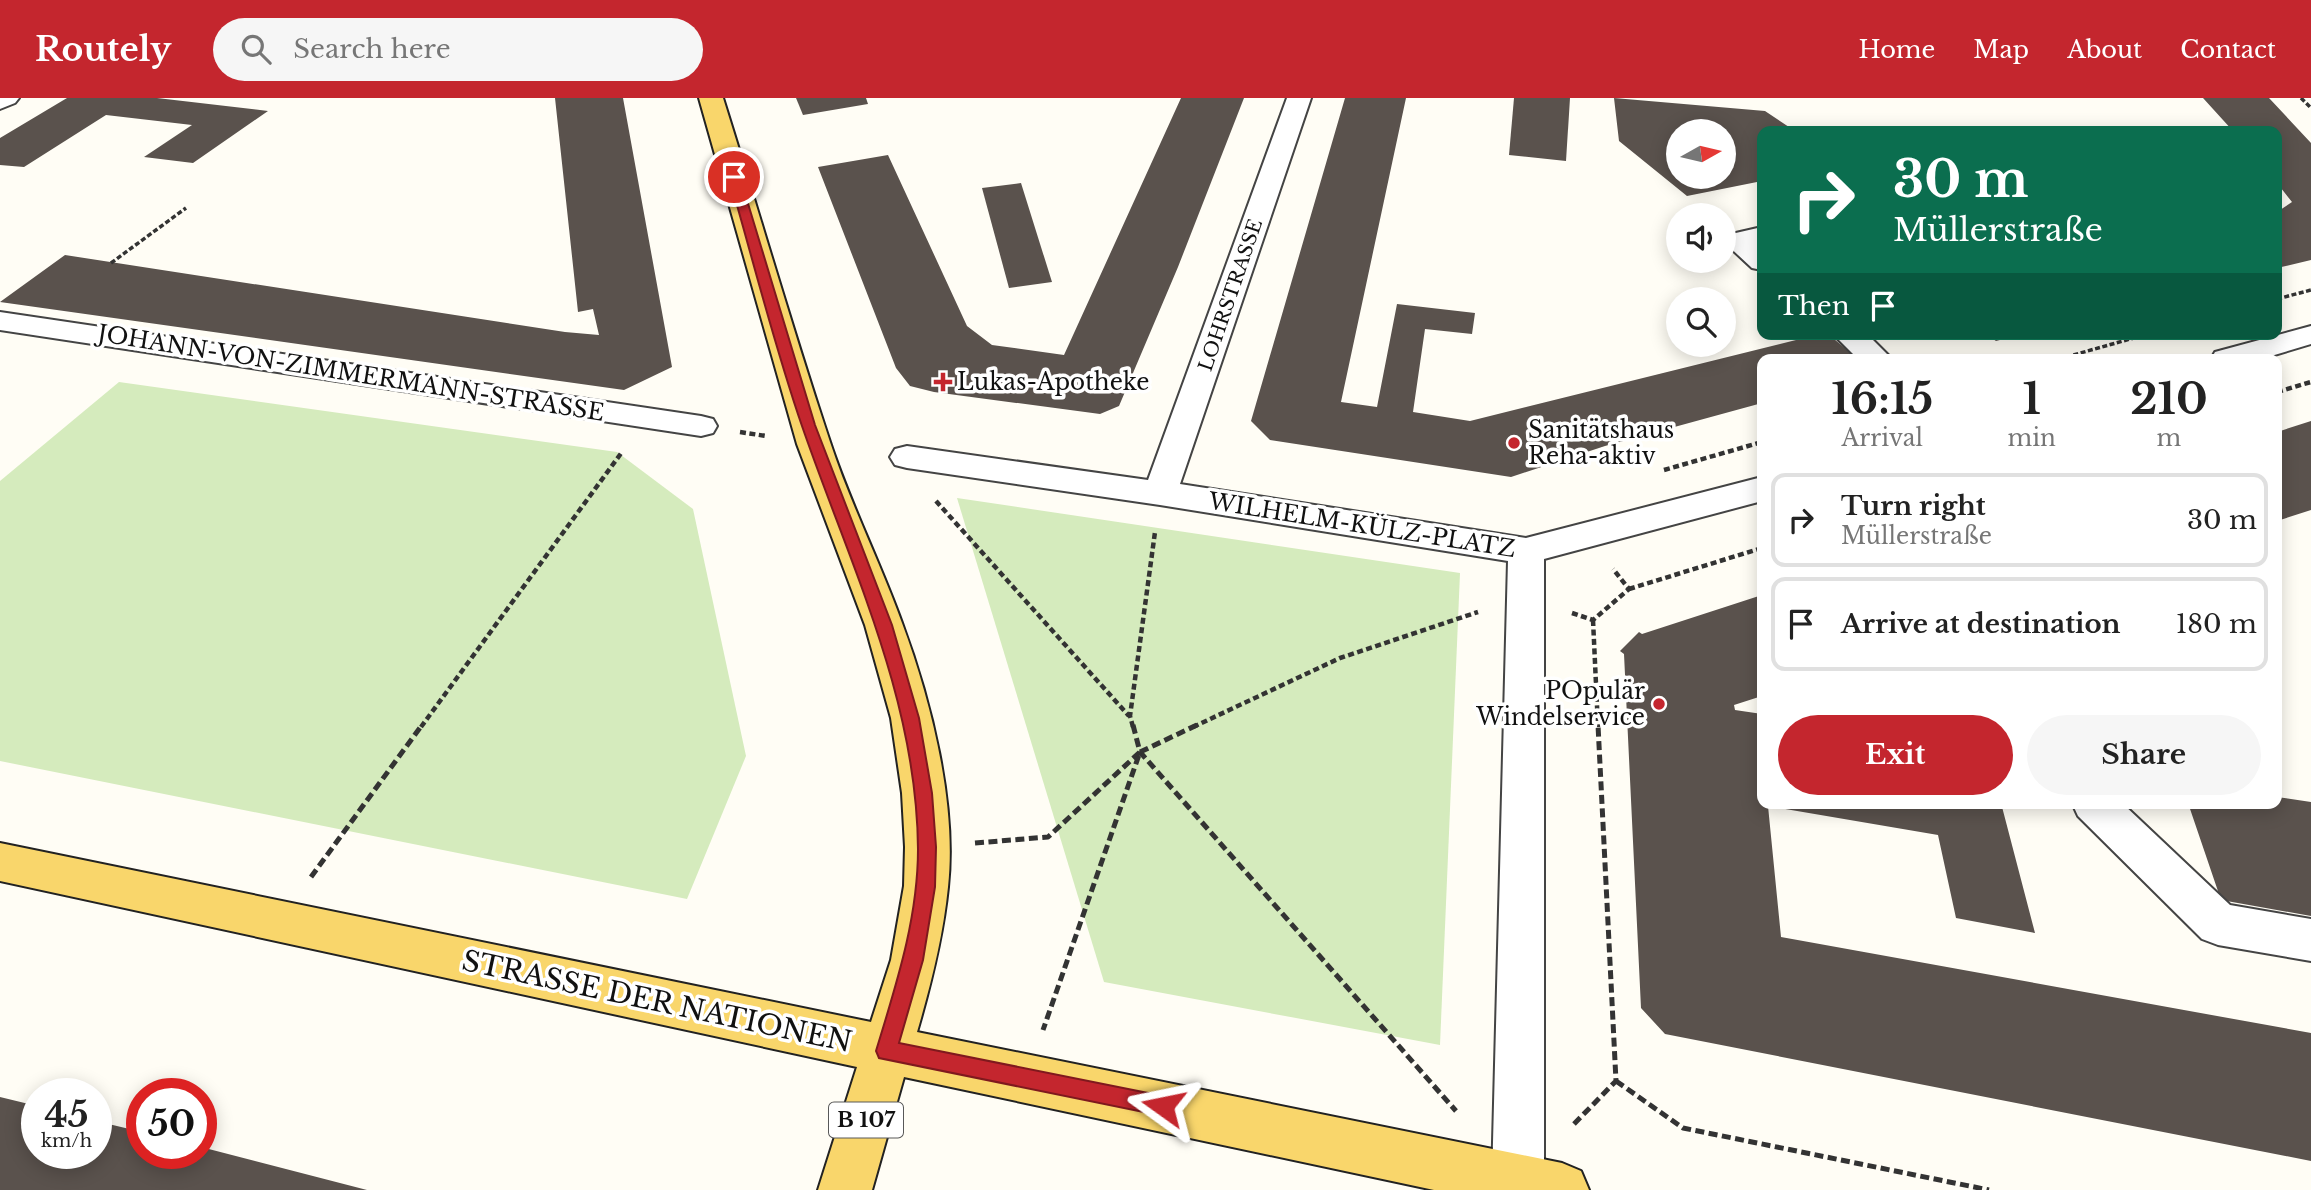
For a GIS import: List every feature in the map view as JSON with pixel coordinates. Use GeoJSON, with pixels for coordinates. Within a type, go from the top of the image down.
{"type":"FeatureCollection","features":[{"type":"Feature","properties":{"kind":"main road","name":"B 107"},"geometry":{"type":"LineString","coordinates":[[711,98],[814,444],[884,625],[911,718],[923,793],[927,847],[926,887],[914,960],[845,1190]]}},
{"type":"Feature","properties":{"kind":"main road","name":"STRASSE DER NATIONEN"},"geometry":{"type":"LineString","coordinates":[[0,862],[887,1051],[1027,1077],[1540,1186]]}},
{"type":"Feature","properties":{"kind":"street"},"geometry":{"type":"LineString","coordinates":[[0,102],[8,98]]}},
{"type":"Feature","properties":{"kind":"street","name":"LOHRSTRASSE"},"geometry":{"type":"LineString","coordinates":[[1160,493],[1299,98]]}},
{"type":"Feature","properties":{"kind":"street"},"geometry":{"type":"LineString","coordinates":[[1757,236],[1737,241],[1757,258]]}},
{"type":"Feature","properties":{"kind":"street","name":"JOHANN-VON-ZIMMERMANN-STRASSE"},"geometry":{"type":"LineString","coordinates":[[0,321],[701,426]]}},
{"type":"Feature","properties":{"kind":"street"},"geometry":{"type":"LineString","coordinates":[[2244,354],[2311,335]]}},
{"type":"Feature","properties":{"kind":"street"},"geometry":{"type":"LineString","coordinates":[[1855,340],[1871,354]]}},
{"type":"Feature","properties":{"kind":"street","name":"WILHELM-KÜLZ-PLATZ"},"geometry":{"type":"LineString","coordinates":[[907,457],[1160,493],[1526,551],[1540,1186]]}},
{"type":"Feature","properties":{"kind":"street"},"geometry":{"type":"LineString","coordinates":[[1526,551],[1757,490]]}},
{"type":"Feature","properties":{"kind":"street"},"geometry":{"type":"LineString","coordinates":[[2099,809],[2218,924],[2311,940]]}},
{"type":"Feature","properties":{"kind":"path"},"geometry":{"type":"LineString","coordinates":[[2301,98],[2311,108]]}},
{"type":"Feature","properties":{"kind":"path"},"geometry":{"type":"LineString","coordinates":[[111,262],[186,208]]}},
{"type":"Feature","properties":{"kind":"path"},"geometry":{"type":"LineString","coordinates":[[2282,298],[2311,290]]}},
{"type":"Feature","properties":{"kind":"path"},"geometry":{"type":"LineString","coordinates":[[2077,354],[2127,340]]}},
{"type":"Feature","properties":{"kind":"path"},"geometry":{"type":"LineString","coordinates":[[2282,391],[2311,382]]}},
{"type":"Feature","properties":{"kind":"path"},"geometry":{"type":"LineString","coordinates":[[280,920],[648,418]]}},
{"type":"Feature","properties":{"kind":"path"},"geometry":{"type":"LineString","coordinates":[[701,426],[814,444]]}},
{"type":"Feature","properties":{"kind":"path"},"geometry":{"type":"LineString","coordinates":[[1160,493],[1130,716],[1140,752],[1462,1118]]}},
{"type":"Feature","properties":{"kind":"path"},"geometry":{"type":"LineString","coordinates":[[930,495],[1130,716]]}},
{"type":"Feature","properties":{"kind":"path"},"geometry":{"type":"LineString","coordinates":[[1629,589],[1757,550]]}},
{"type":"Feature","properties":{"kind":"path"},"geometry":{"type":"LineString","coordinates":[[927,847],[1048,837],[1140,752],[1340,658],[1525,596]]}},
{"type":"Feature","properties":{"kind":"path"},"geometry":{"type":"LineString","coordinates":[[1540,1186],[1616,1081],[1593,620]]}},
{"type":"Feature","properties":{"kind":"path"},"geometry":{"type":"LineString","coordinates":[[1027,1077],[1140,752]]}},
{"type":"Feature","properties":{"kind":"path"},"geometry":{"type":"LineString","coordinates":[[1616,1081],[1683,1128],[1989,1190]]}},
{"type":"Feature","properties":{"kind":"green space"},"geometry":{"type":"Polygon","coordinates":[[[119,382],[617,452],[693,509],[746,756],[687,899],[0,761],[0,481],[119,382]]]}},
{"type":"Feature","properties":{"kind":"green space"},"geometry":{"type":"Polygon","coordinates":[[[957,498],[1460,573],[1440,1045],[1104,982],[957,498]]]}},
{"type":"Feature","properties":{"kind":"building"},"geometry":{"type":"Polygon","coordinates":[[[67,98],[157,98],[268,111],[193,163],[144,157],[192,125],[106,115],[24,167],[0,165],[0,138],[67,98]]]}},
{"type":"Feature","properties":{"kind":"building"},"geometry":{"type":"Polygon","coordinates":[[[555,98],[623,98],[672,367],[624,390],[0,302],[65,255],[599,335],[593,309],[578,312],[555,98]]]}},
{"type":"Feature","properties":{"kind":"building"},"geometry":{"type":"Polygon","coordinates":[[[796,98],[866,98],[868,104],[803,115],[796,98]]]}},
{"type":"Feature","properties":{"kind":"building"},"geometry":{"type":"Polygon","coordinates":[[[1181,98],[1244,98],[1178,267],[1119,406],[1100,414],[934,392],[910,386],[896,368],[818,167],[888,155],[967,326],[992,345],[1064,355],[1181,98]]]}},
{"type":"Feature","properties":{"kind":"building"},"geometry":{"type":"Polygon","coordinates":[[[1345,98],[1406,98],[1341,402],[1377,407],[1397,304],[1475,313],[1472,334],[1425,329],[1413,412],[1470,421],[1796,340],[1835,340],[1852,354],[1757,354],[1757,404],[1605,446],[1511,477],[1270,440],[1251,421],[1345,98]]]}},
{"type":"Feature","properties":{"kind":"building"},"geometry":{"type":"Polygon","coordinates":[[[1514,98],[1570,98],[1566,161],[1509,155],[1514,98]]]}},
{"type":"Feature","properties":{"kind":"building"},"geometry":{"type":"Polygon","coordinates":[[[1614,98],[1765,111],[1788,126],[1757,126],[1757,182],[1736,186],[1736,119],[1666,119],[1666,179],[1619,141],[1614,98]]]}},
{"type":"Feature","properties":{"kind":"building"},"geometry":{"type":"Polygon","coordinates":[[[2203,98],[2269,98],[2311,143],[2311,260],[2282,267],[2282,209],[2292,202],[2282,189],[2282,126],[2228,126],[2203,98]]]}},
{"type":"Feature","properties":{"kind":"building"},"geometry":{"type":"Polygon","coordinates":[[[1021,183],[1052,282],[1009,288],[982,188],[1021,183]]]}},
{"type":"Feature","properties":{"kind":"building"},"geometry":{"type":"Polygon","coordinates":[[[1678,189],[1722,189],[1687,196],[1678,189]]]}},
{"type":"Feature","properties":{"kind":"building"},"geometry":{"type":"Polygon","coordinates":[[[2311,421],[2311,510],[2282,519],[2282,430],[2311,421]]]}},
{"type":"Feature","properties":{"kind":"building"},"geometry":{"type":"Polygon","coordinates":[[[1757,597],[1757,698],[1734,705],[1735,710],[1757,713],[1757,809],[1768,809],[1781,937],[2311,1033],[2311,1161],[1665,1034],[1641,1008],[1624,654],[1620,651],[1639,632],[1642,634],[1757,597]]]}},
{"type":"Feature","properties":{"kind":"building"},"geometry":{"type":"Polygon","coordinates":[[[2282,798],[2311,802],[2311,916],[2221,900],[2190,809],[2282,809],[2282,798]]]}},
{"type":"Feature","properties":{"kind":"building"},"geometry":{"type":"Polygon","coordinates":[[[1786,809],[2003,809],[2035,933],[1956,918],[1938,835],[1786,809]]]}},
{"type":"Feature","properties":{"kind":"building"},"geometry":{"type":"Polygon","coordinates":[[[0,1097],[21,1102],[21,1169],[112,1169],[112,1125],[126,1128],[126,1169],[217,1169],[217,1151],[367,1190],[0,1190],[0,1097]]]}},
{"type":"Feature","properties":{"kind":"place","name":"Lukas-Apotheke"},"geometry":{"type":"Point","coordinates":[943,382]}},
{"type":"Feature","properties":{"kind":"place","name":"Sanitätshaus Reha-aktiv"},"geometry":{"type":"Point","coordinates":[1514,443]}},
{"type":"Feature","properties":{"kind":"place","name":"POpulär Windelservice"},"geometry":{"type":"Point","coordinates":[1659,704]}},
{"type":"Feature","properties":{"kind":"route"},"geometry":{"type":"LineString","coordinates":[[734,177],[814,444],[884,625],[911,718],[923,793],[927,847],[926,887],[914,960],[887,1051],[1163,1106]]}}]}
